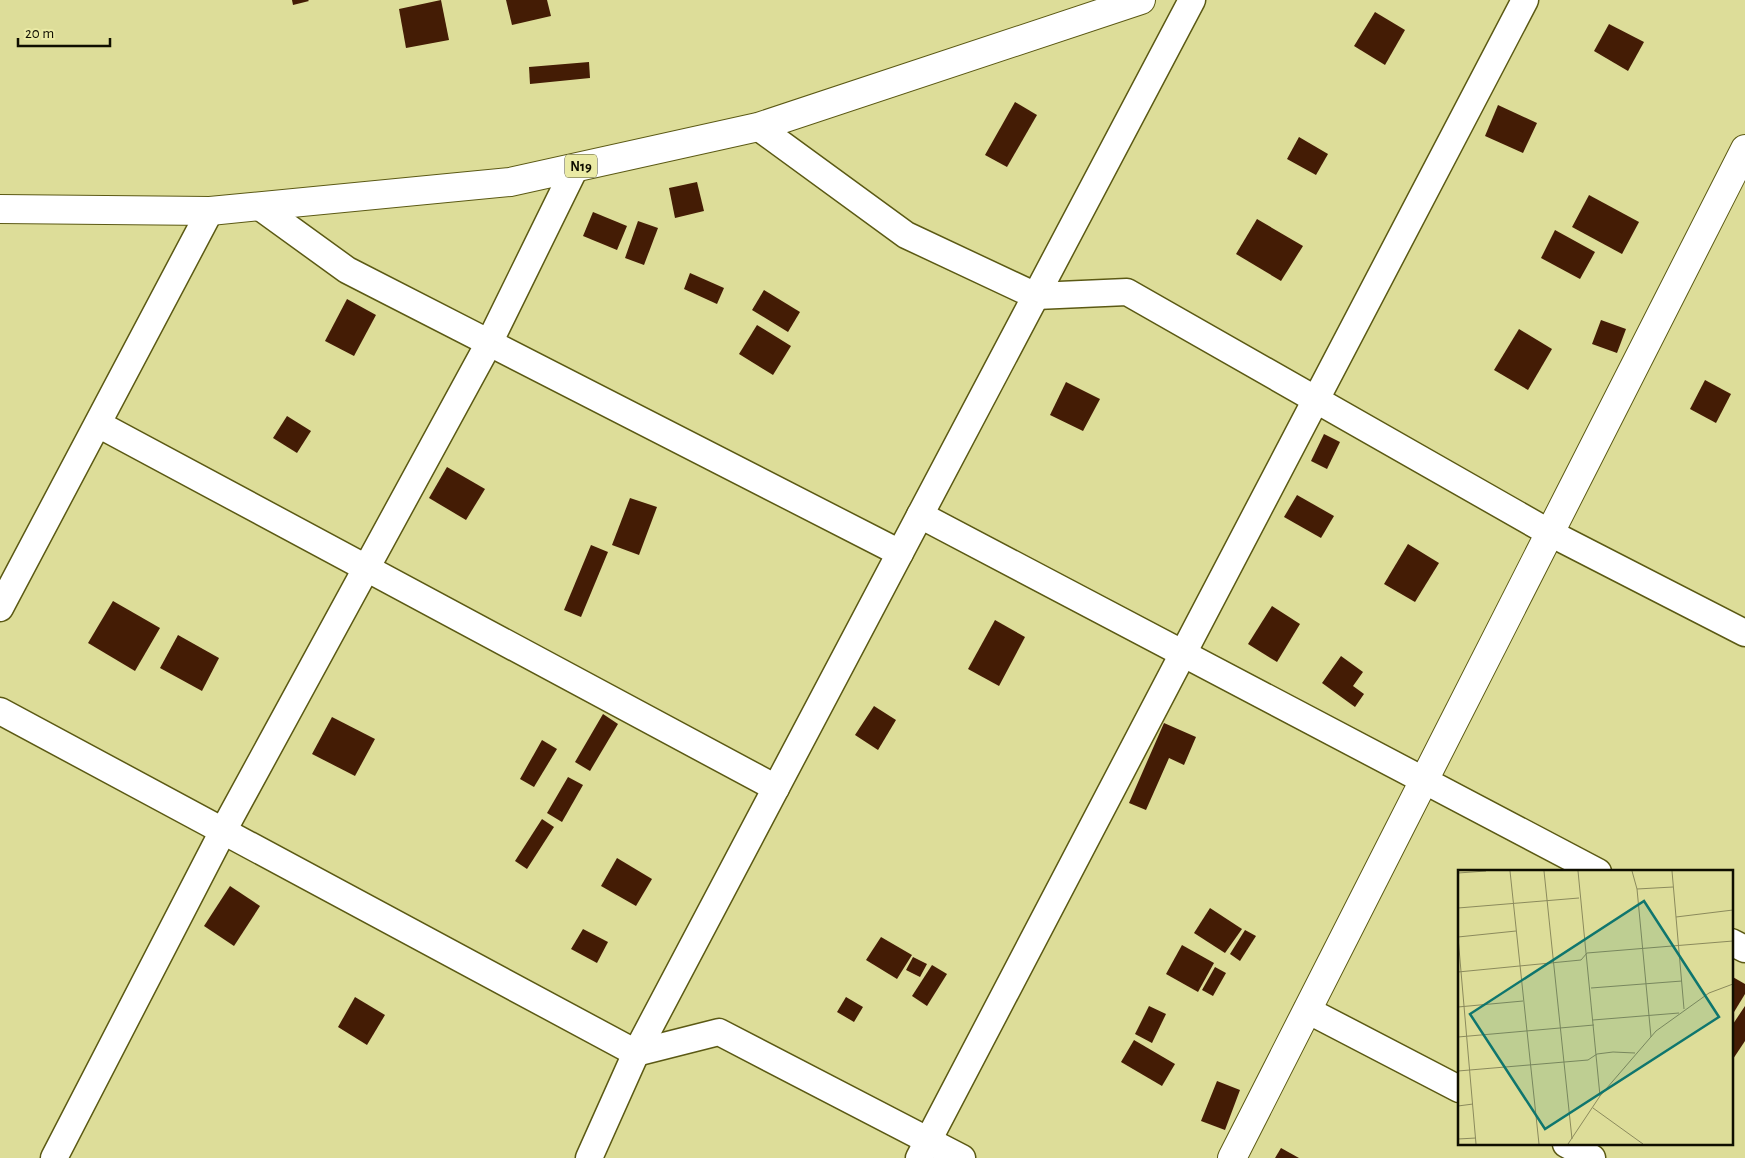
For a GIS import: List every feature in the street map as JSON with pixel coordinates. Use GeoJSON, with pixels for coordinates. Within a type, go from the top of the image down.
{"type":"FeatureCollection","features":[{"type":"Feature","properties":{"kind":"main road","name":"N19"},"geometry":{"type":"LineString","coordinates":[[0,209],[210,211],[510,182],[758,126],[1141,0]]}},
{"type":"Feature","properties":{"kind":"main road"},"geometry":{"type":"LineString","coordinates":[[1232,1158],[1745,150]]}},
{"type":"Feature","properties":{"kind":"street"},"geometry":{"type":"LineString","coordinates":[[589,1158],[636,1054],[1192,0]]}},
{"type":"Feature","properties":{"kind":"street"},"geometry":{"type":"LineString","coordinates":[[924,1149],[1525,0]]}},
{"type":"Feature","properties":{"kind":"street"},"geometry":{"type":"LineString","coordinates":[[758,126],[906,234],[1036,296],[1127,292],[1550,534],[1745,633]]}},
{"type":"Feature","properties":{"kind":"street"},"geometry":{"type":"LineString","coordinates":[[54,1158],[223,831],[489,343],[575,168]]}},
{"type":"Feature","properties":{"kind":"street"},"geometry":{"type":"LineString","coordinates":[[260,206],[347,270],[900,553]]}},
{"type":"Feature","properties":{"kind":"street"},"geometry":{"type":"LineString","coordinates":[[0,608],[210,211]]}},
{"type":"Feature","properties":{"kind":"street"},"geometry":{"type":"LineString","coordinates":[[98,424],[776,788]]}},
{"type":"Feature","properties":{"kind":"street"},"geometry":{"type":"LineString","coordinates":[[920,515],[1594,870]]}},
{"type":"Feature","properties":{"kind":"street"},"geometry":{"type":"LineString","coordinates":[[0,711],[636,1054],[719,1032],[924,1149],[962,1158]]}},
{"type":"Feature","properties":{"kind":"street"},"geometry":{"type":"LineString","coordinates":[[1732,942],[1745,949]]}},
{"type":"Feature","properties":{"kind":"street"},"geometry":{"type":"LineString","coordinates":[[1307,1010],[1458,1087]]}},
{"type":"Feature","properties":{"kind":"street"},"geometry":{"type":"LineString","coordinates":[[1570,1146],[1592,1158]]}},
{"type":"Feature","properties":{"kind":"building"},"geometry":{"type":"Polygon","coordinates":[[[292,0],[308,0],[309,1],[293,5],[292,0]]]}},
{"type":"Feature","properties":{"kind":"building"},"geometry":{"type":"Polygon","coordinates":[[[441,0],[449,40],[406,48],[399,9],[441,0]]]}},
{"type":"Feature","properties":{"kind":"building"},"geometry":{"type":"Polygon","coordinates":[[[506,0],[547,0],[551,16],[512,25],[506,0]]]}},
{"type":"Feature","properties":{"kind":"building"},"geometry":{"type":"Polygon","coordinates":[[[1375,12],[1405,30],[1385,65],[1354,46],[1375,12]]]}},
{"type":"Feature","properties":{"kind":"building"},"geometry":{"type":"Polygon","coordinates":[[[1609,24],[1644,42],[1628,71],[1594,51],[1609,24]]]}},
{"type":"Feature","properties":{"kind":"building"},"geometry":{"type":"Polygon","coordinates":[[[589,62],[590,78],[530,84],[529,67],[589,62]]]}},
{"type":"Feature","properties":{"kind":"building"},"geometry":{"type":"Polygon","coordinates":[[[1015,102],[1037,115],[1007,167],[985,155],[1015,102]]]}},
{"type":"Feature","properties":{"kind":"building"},"geometry":{"type":"Polygon","coordinates":[[[1498,105],[1537,123],[1523,153],[1485,136],[1498,105]]]}},
{"type":"Feature","properties":{"kind":"building"},"geometry":{"type":"Polygon","coordinates":[[[1299,137],[1328,154],[1316,175],[1287,159],[1299,137]]]}},
{"type":"Feature","properties":{"kind":"building"},"geometry":{"type":"Polygon","coordinates":[[[697,182],[704,211],[675,218],[669,188],[697,182]]]}},
{"type":"Feature","properties":{"kind":"building"},"geometry":{"type":"Polygon","coordinates":[[[1589,195],[1639,222],[1622,254],[1572,227],[1589,195]]]}},
{"type":"Feature","properties":{"kind":"building"},"geometry":{"type":"Polygon","coordinates":[[[593,212],[627,226],[617,250],[583,236],[593,212]]]}},
{"type":"Feature","properties":{"kind":"building"},"geometry":{"type":"Polygon","coordinates":[[[1257,219],[1303,246],[1281,281],[1236,254],[1257,219]]]}},
{"type":"Feature","properties":{"kind":"building"},"geometry":{"type":"Polygon","coordinates":[[[638,221],[658,228],[644,265],[625,258],[638,221]]]}},
{"type":"Feature","properties":{"kind":"building"},"geometry":{"type":"Polygon","coordinates":[[[1555,230],[1595,252],[1580,279],[1541,258],[1555,230]]]}},
{"type":"Feature","properties":{"kind":"building"},"geometry":{"type":"Polygon","coordinates":[[[690,273],[724,288],[717,304],[684,289],[690,273]]]}},
{"type":"Feature","properties":{"kind":"building"},"geometry":{"type":"Polygon","coordinates":[[[764,290],[800,312],[788,332],[752,310],[764,290]]]}},
{"type":"Feature","properties":{"kind":"building"},"geometry":{"type":"Polygon","coordinates":[[[347,299],[376,315],[354,356],[325,341],[347,299]]]}},
{"type":"Feature","properties":{"kind":"building"},"geometry":{"type":"Polygon","coordinates":[[[1601,320],[1626,329],[1617,353],[1592,344],[1601,320]]]}},
{"type":"Feature","properties":{"kind":"building"},"geometry":{"type":"Polygon","coordinates":[[[757,325],[791,346],[773,375],[739,354],[757,325]]]}},
{"type":"Feature","properties":{"kind":"building"},"geometry":{"type":"Polygon","coordinates":[[[1519,329],[1552,349],[1528,390],[1494,370],[1519,329]]]}},
{"type":"Feature","properties":{"kind":"building"},"geometry":{"type":"Polygon","coordinates":[[[1705,380],[1731,394],[1716,423],[1690,409],[1705,380]]]}},
{"type":"Feature","properties":{"kind":"building"},"geometry":{"type":"Polygon","coordinates":[[[1066,382],[1100,399],[1083,431],[1050,415],[1066,382]]]}},
{"type":"Feature","properties":{"kind":"building"},"geometry":{"type":"Polygon","coordinates":[[[287,416],[311,431],[297,453],[273,438],[287,416]]]}},
{"type":"Feature","properties":{"kind":"building"},"geometry":{"type":"Polygon","coordinates":[[[1324,434],[1340,442],[1327,469],[1311,461],[1324,434]]]}},
{"type":"Feature","properties":{"kind":"building"},"geometry":{"type":"Polygon","coordinates":[[[447,467],[485,489],[466,520],[429,498],[447,467]]]}},
{"type":"Feature","properties":{"kind":"building"},"geometry":{"type":"Polygon","coordinates":[[[1297,495],[1334,516],[1321,538],[1284,517],[1297,495]]]}},
{"type":"Feature","properties":{"kind":"building"},"geometry":{"type":"Polygon","coordinates":[[[630,498],[657,507],[639,555],[612,545],[630,498]]]}},
{"type":"Feature","properties":{"kind":"building"},"geometry":{"type":"Polygon","coordinates":[[[1408,544],[1439,563],[1415,602],[1384,584],[1408,544]]]}},
{"type":"Feature","properties":{"kind":"building"},"geometry":{"type":"Polygon","coordinates":[[[591,545],[608,552],[581,617],[564,610],[591,545]]]}},
{"type":"Feature","properties":{"kind":"building"},"geometry":{"type":"Polygon","coordinates":[[[113,601],[160,628],[135,671],[88,643],[113,601]]]}},
{"type":"Feature","properties":{"kind":"building"},"geometry":{"type":"Polygon","coordinates":[[[1272,606],[1300,624],[1277,662],[1248,644],[1272,606]]]}},
{"type":"Feature","properties":{"kind":"building"},"geometry":{"type":"Polygon","coordinates":[[[995,620],[1025,637],[999,686],[968,669],[995,620]]]}},
{"type":"Feature","properties":{"kind":"building"},"geometry":{"type":"Polygon","coordinates":[[[178,635],[219,658],[202,691],[160,668],[178,635]]]}},
{"type":"Feature","properties":{"kind":"building"},"geometry":{"type":"Polygon","coordinates":[[[1341,656],[1363,672],[1353,686],[1364,694],[1355,707],[1322,683],[1341,656]]]}},
{"type":"Feature","properties":{"kind":"building"},"geometry":{"type":"Polygon","coordinates":[[[874,706],[896,720],[878,750],[855,735],[874,706]]]}},
{"type":"Feature","properties":{"kind":"building"},"geometry":{"type":"Polygon","coordinates":[[[603,714],[618,724],[590,771],[575,762],[603,714]]]}},
{"type":"Feature","properties":{"kind":"building"},"geometry":{"type":"Polygon","coordinates":[[[332,717],[375,739],[355,776],[312,754],[332,717]]]}},
{"type":"Feature","properties":{"kind":"building"},"geometry":{"type":"Polygon","coordinates":[[[1164,723],[1196,737],[1184,765],[1169,758],[1146,810],[1129,803],[1164,723]]]}},
{"type":"Feature","properties":{"kind":"building"},"geometry":{"type":"Polygon","coordinates":[[[542,740],[557,749],[534,787],[520,779],[542,740]]]}},
{"type":"Feature","properties":{"kind":"building"},"geometry":{"type":"Polygon","coordinates":[[[568,777],[583,785],[562,822],[547,813],[568,777]]]}},
{"type":"Feature","properties":{"kind":"building"},"geometry":{"type":"Polygon","coordinates":[[[542,819],[554,827],[527,869],[515,861],[542,819]]]}},
{"type":"Feature","properties":{"kind":"building"},"geometry":{"type":"Polygon","coordinates":[[[617,858],[652,879],[636,906],[601,886],[617,858]]]}},
{"type":"Feature","properties":{"kind":"building"},"geometry":{"type":"Polygon","coordinates":[[[230,886],[260,906],[234,946],[204,926],[230,886]]]}},
{"type":"Feature","properties":{"kind":"building"},"geometry":{"type":"Polygon","coordinates":[[[1210,908],[1242,929],[1225,953],[1194,933],[1210,908]]]}},
{"type":"Feature","properties":{"kind":"building"},"geometry":{"type":"Polygon","coordinates":[[[583,929],[608,942],[597,963],[571,949],[583,929]]]}},
{"type":"Feature","properties":{"kind":"building"},"geometry":{"type":"Polygon","coordinates":[[[1245,930],[1256,936],[1240,961],[1230,954],[1245,930]]]}},
{"type":"Feature","properties":{"kind":"building"},"geometry":{"type":"Polygon","coordinates":[[[881,937],[912,955],[897,979],[866,960],[881,937]]]}},
{"type":"Feature","properties":{"kind":"building"},"geometry":{"type":"Polygon","coordinates":[[[1182,945],[1214,963],[1198,992],[1166,974],[1182,945]]]}},
{"type":"Feature","properties":{"kind":"building"},"geometry":{"type":"Polygon","coordinates":[[[913,957],[927,964],[920,977],[906,970],[913,957]]]}},
{"type":"Feature","properties":{"kind":"building"},"geometry":{"type":"Polygon","coordinates":[[[932,965],[947,974],[927,1006],[912,996],[932,965]]]}},
{"type":"Feature","properties":{"kind":"building"},"geometry":{"type":"Polygon","coordinates":[[[1215,967],[1226,973],[1213,996],[1202,990],[1215,967]]]}},
{"type":"Feature","properties":{"kind":"building"},"geometry":{"type":"Polygon","coordinates":[[[1732,977],[1745,984],[1745,994],[1732,1015],[1732,977]]]}},
{"type":"Feature","properties":{"kind":"building"},"geometry":{"type":"Polygon","coordinates":[[[355,997],[385,1015],[367,1045],[338,1027],[355,997]]]}},
{"type":"Feature","properties":{"kind":"building"},"geometry":{"type":"Polygon","coordinates":[[[846,997],[863,1007],[854,1022],[837,1012],[846,997]]]}},
{"type":"Feature","properties":{"kind":"building"},"geometry":{"type":"Polygon","coordinates":[[[1149,1006],[1166,1014],[1152,1043],[1135,1034],[1149,1006]]]}},
{"type":"Feature","properties":{"kind":"building"},"geometry":{"type":"Polygon","coordinates":[[[1745,1006],[1745,1041],[1732,1060],[1732,1026],[1745,1006]]]}},
{"type":"Feature","properties":{"kind":"building"},"geometry":{"type":"Polygon","coordinates":[[[1134,1040],[1175,1064],[1162,1086],[1121,1062],[1134,1040]]]}},
{"type":"Feature","properties":{"kind":"building"},"geometry":{"type":"Polygon","coordinates":[[[1217,1081],[1240,1090],[1225,1130],[1201,1121],[1217,1081]]]}},
{"type":"Feature","properties":{"kind":"building"},"geometry":{"type":"Polygon","coordinates":[[[1281,1148],[1299,1158],[1275,1158],[1281,1148]]]}}]}
